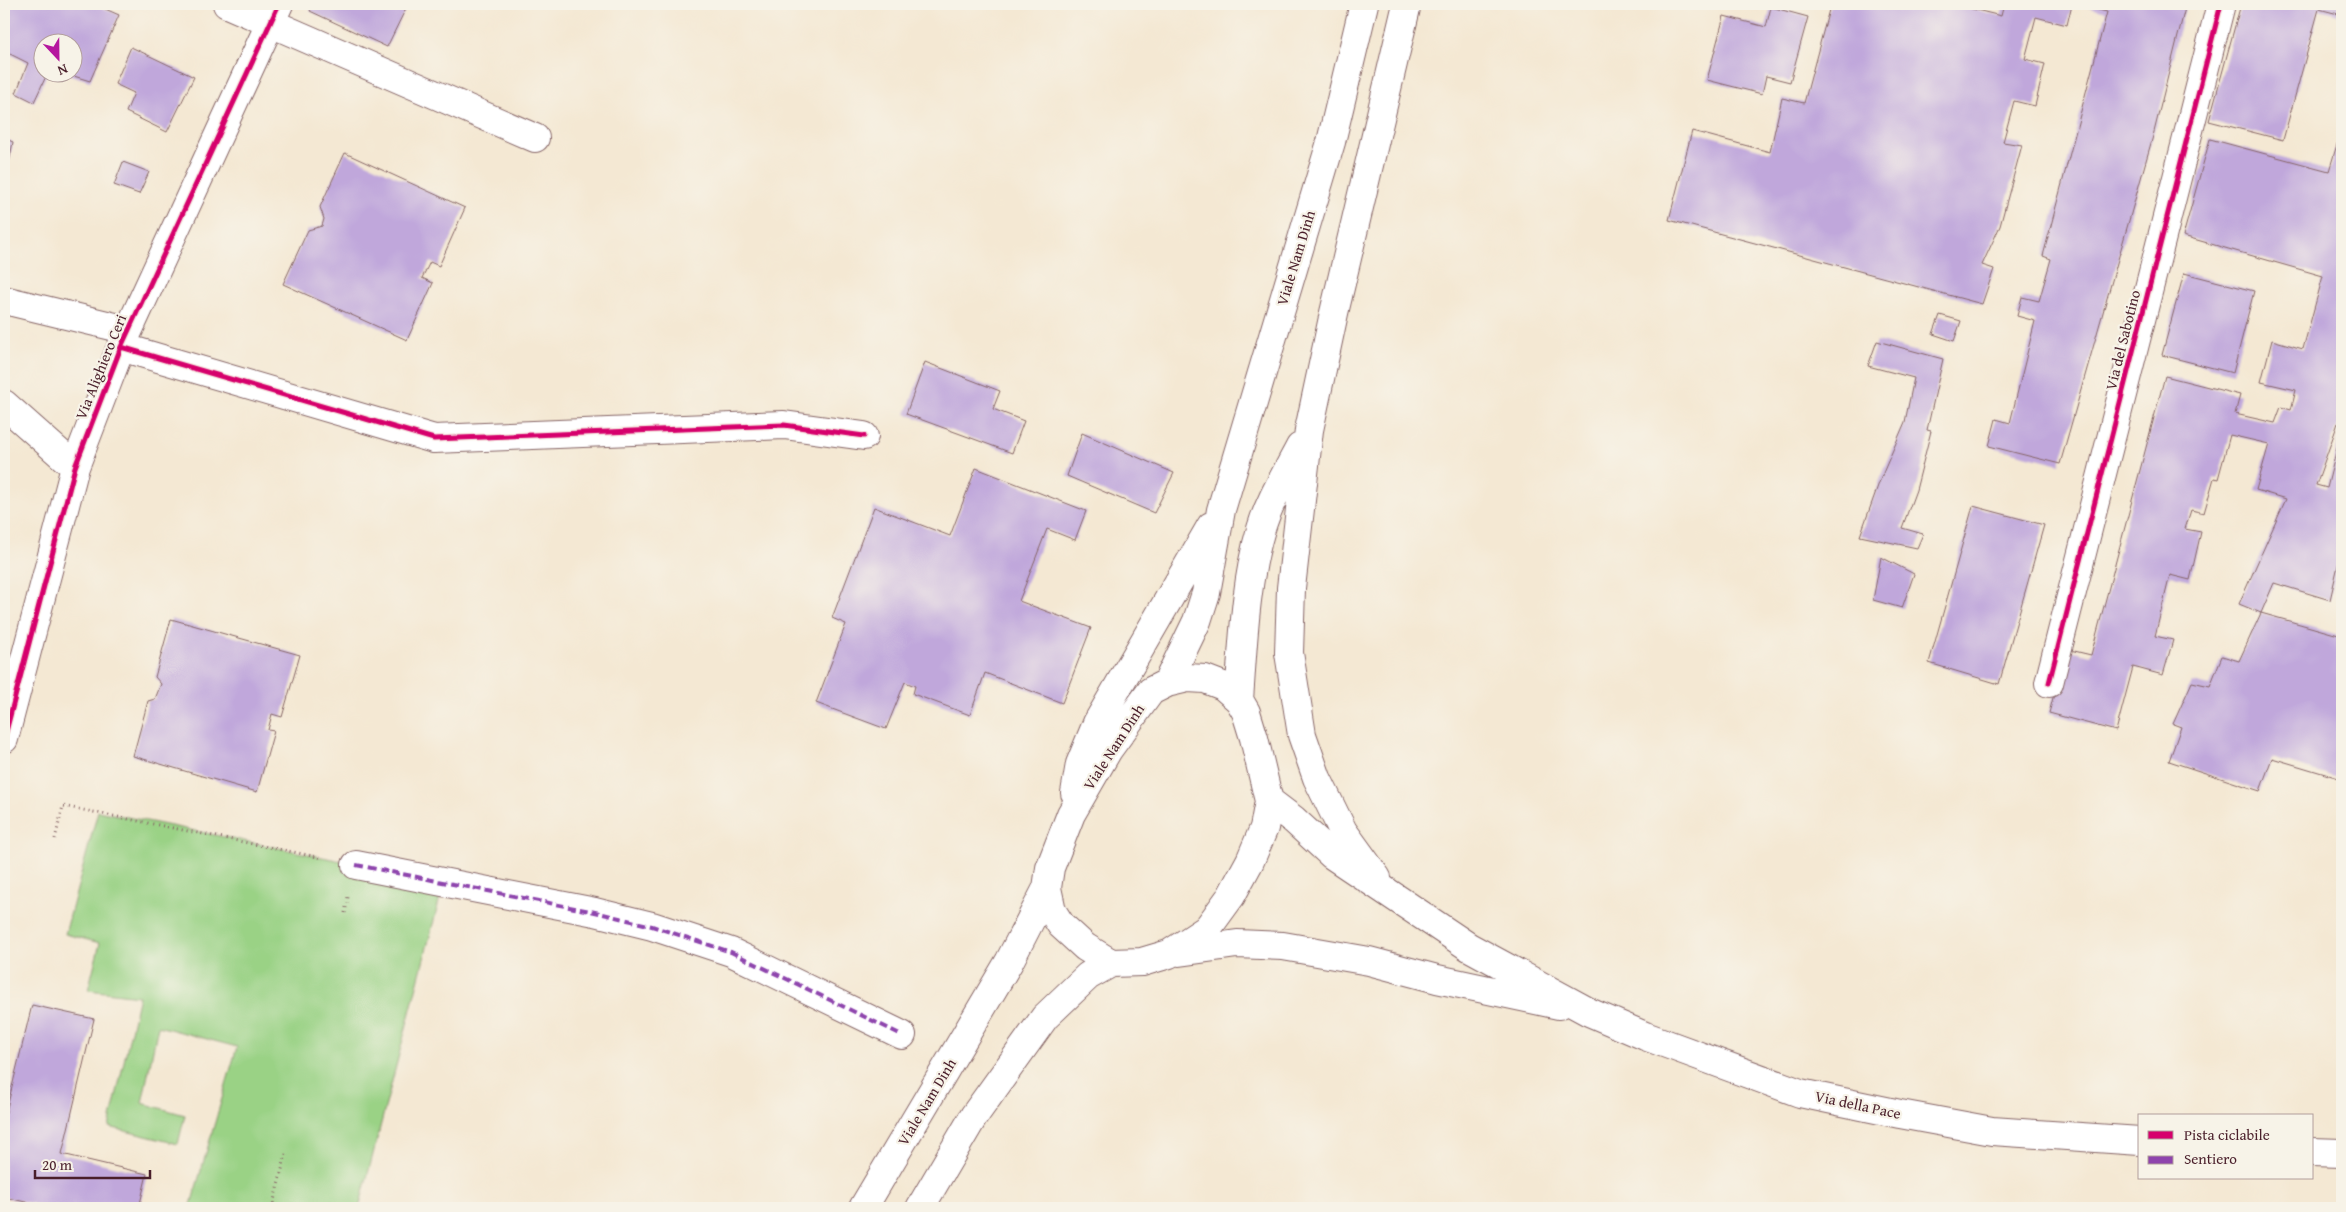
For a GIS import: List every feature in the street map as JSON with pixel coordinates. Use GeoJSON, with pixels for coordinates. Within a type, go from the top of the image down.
{"type":"FeatureCollection","features":[{"type":"Feature","properties":{"kind":"main road"},"geometry":{"type":"LineString","coordinates":[[227,4],[275,13],[536,138]]}},
{"type":"Feature","properties":{"kind":"main road","name":"Viale Nam Dinh"},"geometry":{"type":"LineString","coordinates":[[1221,510],[1331,142],[1364,4]]}},
{"type":"Feature","properties":{"kind":"main road"},"geometry":{"type":"LineString","coordinates":[[1388,894],[1344,831],[1317,778],[1302,735],[1289,653],[1290,597],[1309,430],[1334,314],[1408,4]]}},
{"type":"Feature","properties":{"kind":"main road","name":"Via del Sabotino"},"geometry":{"type":"LineString","coordinates":[[2049,683],[2221,4]]}},
{"type":"Feature","properties":{"kind":"main road","name":"Via Alighiero Ceri"},"geometry":{"type":"LineString","coordinates":[[4,739],[75,466],[125,338],[275,13]]}},
{"type":"Feature","properties":{"kind":"main road"},"geometry":{"type":"LineString","coordinates":[[4,300],[434,439],[784,425],[864,436]]}},
{"type":"Feature","properties":{"kind":"main road"},"geometry":{"type":"LineString","coordinates":[[4,404],[75,466]]}},
{"type":"Feature","properties":{"kind":"main road"},"geometry":{"type":"LineString","coordinates":[[1239,700],[1243,640],[1255,555],[1261,529],[1268,508],[1309,430]]}},
{"type":"Feature","properties":{"kind":"main road"},"geometry":{"type":"LineString","coordinates":[[1167,683],[1197,621],[1206,593],[1221,510]]}},
{"type":"Feature","properties":{"kind":"main road"},"geometry":{"type":"LineString","coordinates":[[1071,814],[1080,764],[1086,745],[1221,510]]}},
{"type":"Feature","properties":{"kind":"main road","name":"Viale Nam Dinh"},"geometry":{"type":"LineString","coordinates":[[862,1208],[1009,962],[1047,888],[1050,868],[1071,814],[1108,750],[1127,722],[1151,691],[1167,683],[1188,678],[1205,679],[1223,686],[1239,700],[1246,712],[1269,801],[1264,828],[1250,861],[1231,896],[1207,929],[1169,954],[1142,962],[1111,963],[1088,976],[1044,1017],[974,1116],[920,1208]]}},
{"type":"Feature","properties":{"kind":"main road"},"geometry":{"type":"LineString","coordinates":[[1269,801],[1294,820],[1332,855],[1468,947],[1589,1012]]}},
{"type":"Feature","properties":{"kind":"main road"},"geometry":{"type":"LineString","coordinates":[[356,865],[595,912],[652,926],[731,952],[902,1035]]}},
{"type":"Feature","properties":{"kind":"main road","name":"Viale Nam Dinh"},"geometry":{"type":"LineString","coordinates":[[1047,888],[1052,911],[1061,926],[1085,947],[1111,963]]}},
{"type":"Feature","properties":{"kind":"main road"},"geometry":{"type":"LineString","coordinates":[[1169,954],[1238,944],[1283,946],[1369,961],[1437,980],[1589,1012]]}},
{"type":"Feature","properties":{"kind":"main road","name":"Via della Pace"},"geometry":{"type":"LineString","coordinates":[[1589,1012],[1645,1036],[1800,1093],[1992,1131],[2138,1141]]}},
{"type":"Feature","properties":{"kind":"main road"},"geometry":{"type":"LineString","coordinates":[[2314,1152],[2342,1153]]}},
{"type":"Feature","properties":{"kind":"path"},"geometry":{"type":"LineString","coordinates":[[54,838],[63,806],[356,865],[345,914]]}},
{"type":"Feature","properties":{"kind":"path"},"geometry":{"type":"LineString","coordinates":[[272,1208],[287,1150]]}},
{"type":"Feature","properties":{"kind":"green space"},"geometry":{"type":"Polygon","coordinates":[[[98,811],[444,882],[359,1208],[190,1208],[237,1047],[158,1026],[142,1103],[185,1115],[178,1144],[109,1127],[139,996],[88,990],[100,943],[65,934],[98,811]]]}},
{"type":"Feature","properties":{"kind":"building"},"geometry":{"type":"Polygon","coordinates":[[[4,4],[94,4],[119,15],[90,81],[82,79],[82,32],[32,32],[32,82],[43,82],[34,102],[16,93],[28,63],[4,51],[4,4]]]}},
{"type":"Feature","properties":{"kind":"building"},"geometry":{"type":"Polygon","coordinates":[[[313,4],[408,4],[387,47],[310,11],[313,4]]]}},
{"type":"Feature","properties":{"kind":"building"},"geometry":{"type":"Polygon","coordinates":[[[1825,4],[1952,4],[2001,16],[2004,4],[2072,4],[2067,25],[2036,17],[2025,59],[2045,64],[2035,106],[2014,101],[2003,142],[2022,145],[2000,226],[1982,265],[1994,269],[1982,304],[1669,220],[1692,131],[1770,152],[1782,98],[1804,103],[1830,6],[1825,4]]]}},
{"type":"Feature","properties":{"kind":"building"},"geometry":{"type":"Polygon","coordinates":[[[2087,4],[2186,4],[2153,136],[2060,464],[1989,446],[1996,419],[2010,423],[2035,321],[2017,316],[2022,297],[2039,301],[2051,259],[2043,256],[2107,12],[2086,7],[2087,4]]]}},
{"type":"Feature","properties":{"kind":"building"},"geometry":{"type":"Polygon","coordinates":[[[2241,4],[2342,4],[2342,15],[2319,9],[2283,140],[2209,121],[2241,4]]]}},
{"type":"Feature","properties":{"kind":"building"},"geometry":{"type":"Polygon","coordinates":[[[1771,7],[1808,17],[1790,82],[1766,76],[1762,94],[1707,80],[1724,16],[1766,27],[1771,7]]]}},
{"type":"Feature","properties":{"kind":"building"},"geometry":{"type":"Polygon","coordinates":[[[131,47],[194,77],[167,132],[126,112],[134,93],[115,84],[131,47]]]}},
{"type":"Feature","properties":{"kind":"building"},"geometry":{"type":"Polygon","coordinates":[[[2342,128],[2342,424],[2338,423],[2316,485],[2327,488],[2342,428],[2342,548],[2330,600],[2274,583],[2261,613],[2239,604],[2286,499],[2256,490],[2269,444],[2230,435],[2218,479],[2214,478],[2204,513],[2191,510],[2185,529],[2201,532],[2190,580],[2170,575],[2155,636],[2173,640],[2163,675],[2133,667],[2116,731],[2049,713],[2066,649],[2091,655],[2165,376],[2240,395],[2235,414],[2275,423],[2281,407],[2291,410],[2296,390],[2261,382],[2272,340],[2303,349],[2323,276],[2183,236],[2210,139],[2329,171],[2342,128]]]}},
{"type":"Feature","properties":{"kind":"building"},"geometry":{"type":"Polygon","coordinates":[[[4,138],[13,142],[5,183],[4,183],[4,138]]]}},
{"type":"Feature","properties":{"kind":"building"},"geometry":{"type":"Polygon","coordinates":[[[345,153],[465,208],[439,266],[430,262],[422,278],[433,283],[407,340],[283,284],[308,230],[322,226],[324,219],[320,207],[345,153]]]}},
{"type":"Feature","properties":{"kind":"building"},"geometry":{"type":"Polygon","coordinates":[[[123,162],[149,172],[139,194],[114,185],[123,162]]]}},
{"type":"Feature","properties":{"kind":"building"},"geometry":{"type":"Polygon","coordinates":[[[2184,273],[2254,291],[2233,373],[2162,355],[2184,273]]]}},
{"type":"Feature","properties":{"kind":"building"},"geometry":{"type":"Polygon","coordinates":[[[1940,315],[1961,321],[1954,341],[1933,334],[1940,315]]]}},
{"type":"Feature","properties":{"kind":"building"},"geometry":{"type":"Polygon","coordinates":[[[1877,341],[1943,359],[1927,430],[1931,431],[1916,490],[1902,528],[1923,534],[1917,548],[1860,536],[1880,480],[1905,422],[1914,378],[1868,366],[1877,341]]]}},
{"type":"Feature","properties":{"kind":"building"},"geometry":{"type":"Polygon","coordinates":[[[925,362],[1000,391],[993,409],[1024,421],[1012,453],[906,414],[925,362]]]}},
{"type":"Feature","properties":{"kind":"building"},"geometry":{"type":"Polygon","coordinates":[[[1082,433],[1174,473],[1154,513],[1067,476],[1082,433]]]}},
{"type":"Feature","properties":{"kind":"building"},"geometry":{"type":"Polygon","coordinates":[[[976,468],[1086,511],[1075,540],[1047,529],[1019,601],[1091,628],[1062,703],[985,673],[970,715],[913,694],[915,686],[905,682],[886,729],[816,703],[846,624],[832,618],[874,507],[950,536],[976,468]]]}},
{"type":"Feature","properties":{"kind":"building"},"geometry":{"type":"Polygon","coordinates":[[[1973,506],[2044,525],[1999,684],[1929,663],[1973,506]]]}},
{"type":"Feature","properties":{"kind":"building"},"geometry":{"type":"Polygon","coordinates":[[[1881,557],[1914,574],[1902,608],[1873,600],[1881,557]]]}},
{"type":"Feature","properties":{"kind":"building"},"geometry":{"type":"Polygon","coordinates":[[[2261,613],[2342,636],[2342,779],[2272,758],[2260,791],[2169,761],[2181,727],[2173,724],[2192,682],[2210,686],[2222,656],[2239,661],[2261,613]]]}},
{"type":"Feature","properties":{"kind":"building"},"geometry":{"type":"Polygon","coordinates":[[[171,619],[300,655],[282,717],[272,714],[268,730],[274,731],[257,792],[133,756],[148,701],[155,699],[161,684],[155,677],[171,619]]]}},
{"type":"Feature","properties":{"kind":"building"},"geometry":{"type":"Polygon","coordinates":[[[32,1005],[94,1019],[62,1154],[147,1174],[139,1208],[51,1208],[4,1197],[4,1120],[32,1005]]]}},
{"type":"Feature","properties":{"kind":"marked path"},"geometry":{"type":"LineString","coordinates":[[356,865],[595,912],[652,926],[731,952],[902,1035]]}},
{"type":"Feature","properties":{"kind":"cycle path"},"geometry":{"type":"LineString","coordinates":[[4,739],[75,467],[121,347],[279,4]]}},
{"type":"Feature","properties":{"kind":"cycle path"},"geometry":{"type":"LineString","coordinates":[[2049,683],[2221,4]]}},
{"type":"Feature","properties":{"kind":"cycle path"},"geometry":{"type":"LineString","coordinates":[[121,347],[434,439],[784,425],[864,436]]}}]}
